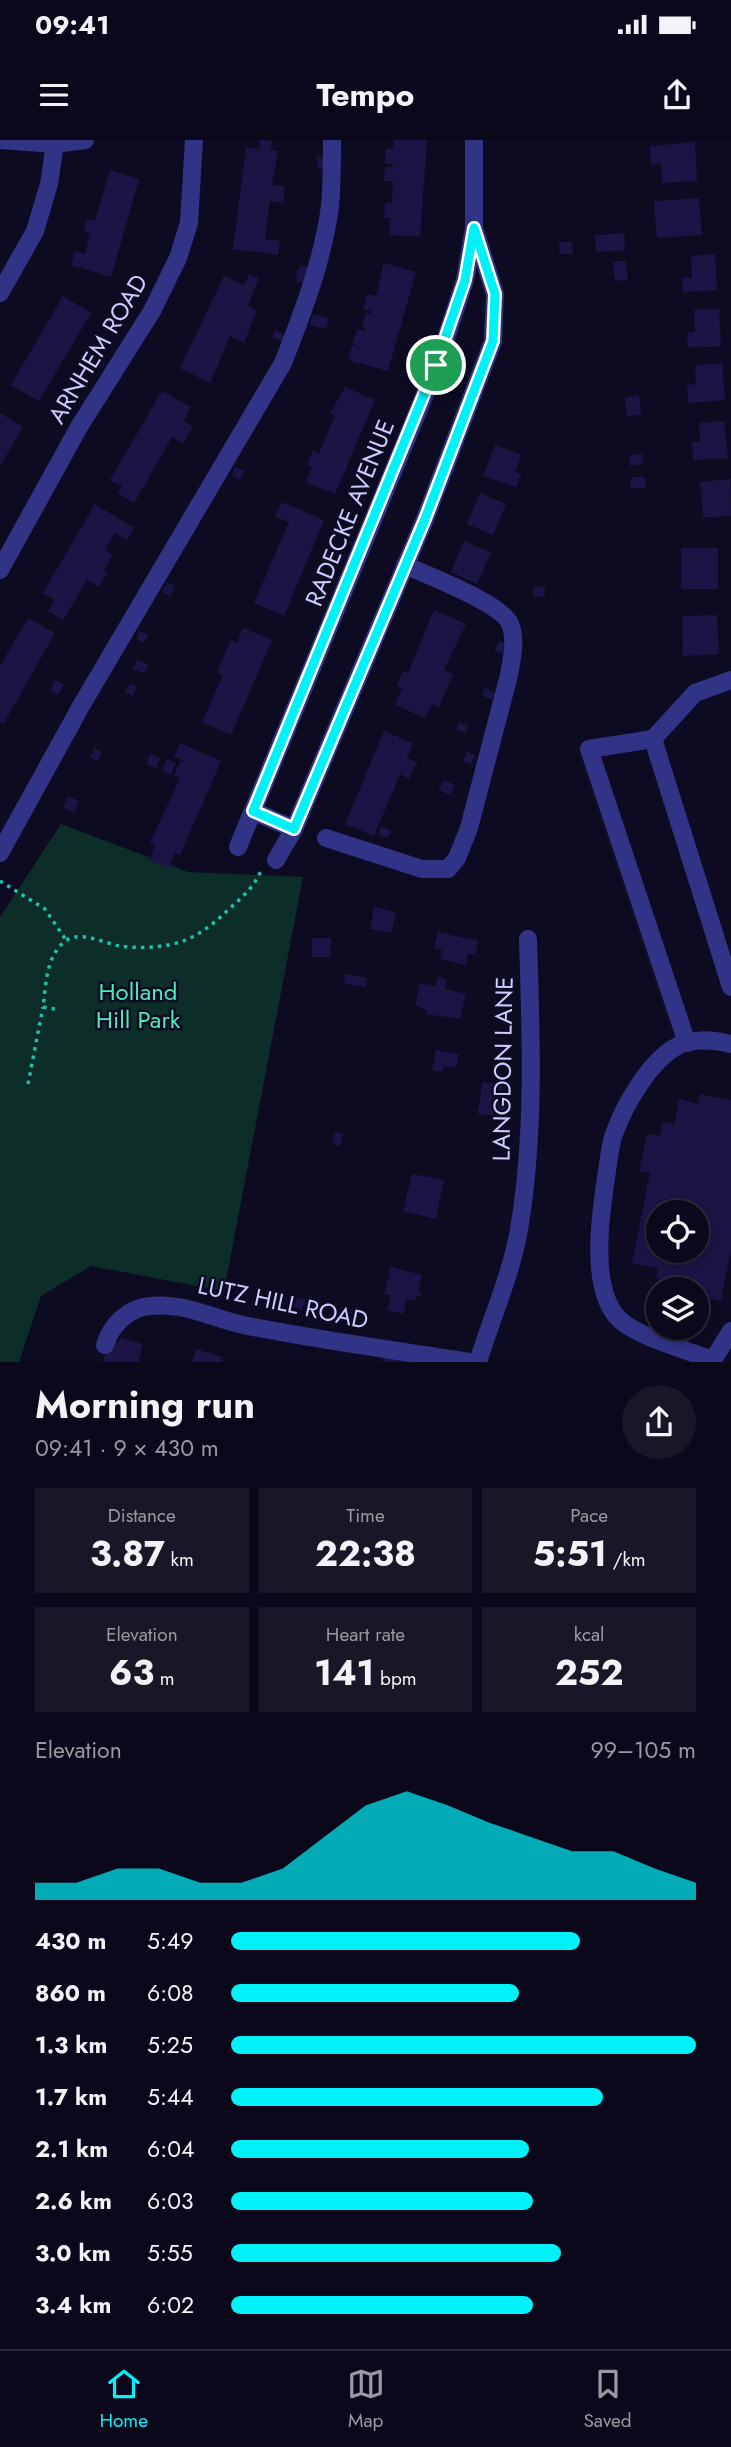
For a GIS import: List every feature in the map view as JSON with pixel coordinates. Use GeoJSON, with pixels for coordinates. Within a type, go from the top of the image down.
{"type":"FeatureCollection","features":[{"type":"Feature","properties":{"kind":"street"},"geometry":{"type":"LineString","coordinates":[[0,140],[55,144],[85,140]]}},
{"type":"Feature","properties":{"kind":"street","name":"ARNHEM ROAD"},"geometry":{"type":"LineString","coordinates":[[0,570],[79,427],[152,311],[178,258],[189,223],[194,140]]}},
{"type":"Feature","properties":{"kind":"street"},"geometry":{"type":"LineString","coordinates":[[0,853],[81,706],[282,363],[306,303],[330,206],[332,140]]}},
{"type":"Feature","properties":{"kind":"street","name":"RADECKE AVENUE"},"geometry":{"type":"LineString","coordinates":[[238,847],[436,365],[465,280],[474,228],[474,140]]}},
{"type":"Feature","properties":{"kind":"street"},"geometry":{"type":"LineString","coordinates":[[0,293],[35,232],[49,184],[55,144]]}},
{"type":"Feature","properties":{"kind":"street","name":"RADECKE AVENUE"},"geometry":{"type":"LineString","coordinates":[[269,864],[294,829],[405,565],[493,341],[495,294],[474,228]]}},
{"type":"Feature","properties":{"kind":"street"},"geometry":{"type":"LineString","coordinates":[[326,838],[422,869],[448,869],[457,858],[469,828],[509,675],[513,650],[510,623],[496,607],[405,565]]}},
{"type":"Feature","properties":{"kind":"street"},"geometry":{"type":"LineString","coordinates":[[687,1043],[589,748],[653,739],[695,693],[731,680]]}},
{"type":"Feature","properties":{"kind":"street"},"geometry":{"type":"LineString","coordinates":[[653,739],[731,987]]}},
{"type":"Feature","properties":{"kind":"street"},"geometry":{"type":"LineString","coordinates":[[253,811],[294,829]]}},
{"type":"Feature","properties":{"kind":"street","name":"LANGDON LANE"},"geometry":{"type":"LineString","coordinates":[[478,1362],[516,1245],[525,1182],[532,1097],[528,939]]}},
{"type":"Feature","properties":{"kind":"street"},"geometry":{"type":"LineString","coordinates":[[731,1044],[714,1040],[674,1047],[651,1069],[636,1090],[613,1136],[605,1185],[600,1252],[606,1300],[620,1320],[643,1334],[712,1361],[731,1331]]}},
{"type":"Feature","properties":{"kind":"street","name":"LUTZ HILL ROAD"},"geometry":{"type":"LineString","coordinates":[[105,1345],[110,1332],[131,1312],[150,1306],[167,1305],[241,1324],[469,1362]]}},
{"type":"Feature","properties":{"kind":"path"},"geometry":{"type":"LineString","coordinates":[[28,1084],[53,954],[66,940],[89,937],[118,946],[170,945],[204,931],[242,898],[269,864]]}},
{"type":"Feature","properties":{"kind":"path"},"geometry":{"type":"LineString","coordinates":[[0,881],[45,909],[66,940]]}},
{"type":"Feature","properties":{"kind":"path"},"geometry":{"type":"LineString","coordinates":[[43,1007],[55,1009]]}},
{"type":"Feature","properties":{"kind":"green space","name":"Holland Hill Park"},"geometry":{"type":"Polygon","coordinates":[[[61,824],[188,872],[303,877],[224,1291],[91,1266],[41,1296],[19,1362],[0,1362],[0,917],[61,824]]]}},
{"type":"Feature","properties":{"kind":"building"},"geometry":{"type":"Polygon","coordinates":[[[260,140],[272,141],[271,150],[278,151],[272,185],[285,186],[283,203],[270,201],[265,239],[280,241],[278,255],[233,249],[246,148],[259,149],[260,140]]]}},
{"type":"Feature","properties":{"kind":"building"},"geometry":{"type":"Polygon","coordinates":[[[394,140],[427,140],[420,237],[389,235],[392,218],[384,218],[385,203],[392,203],[393,181],[384,181],[385,167],[393,167],[393,164],[385,164],[386,149],[393,149],[394,140]]]}},
{"type":"Feature","properties":{"kind":"building"},"geometry":{"type":"Polygon","coordinates":[[[695,142],[697,181],[662,183],[661,164],[651,165],[650,146],[695,142]]]}},
{"type":"Feature","properties":{"kind":"building"},"geometry":{"type":"Polygon","coordinates":[[[317,157],[325,157],[325,169],[317,169],[317,157]]]}},
{"type":"Feature","properties":{"kind":"building"},"geometry":{"type":"Polygon","coordinates":[[[110,170],[139,179],[111,277],[71,265],[75,251],[85,254],[90,234],[84,232],[87,219],[95,221],[110,170]]]}},
{"type":"Feature","properties":{"kind":"building"},"geometry":{"type":"Polygon","coordinates":[[[699,198],[702,235],[657,238],[654,201],[699,198]]]}},
{"type":"Feature","properties":{"kind":"building"},"geometry":{"type":"Polygon","coordinates":[[[624,233],[625,250],[596,252],[595,235],[624,233]]]}},
{"type":"Feature","properties":{"kind":"building"},"geometry":{"type":"Polygon","coordinates":[[[559,242],[572,242],[573,254],[560,254],[559,242]]]}},
{"type":"Feature","properties":{"kind":"building"},"geometry":{"type":"Polygon","coordinates":[[[715,254],[717,290],[683,292],[682,278],[692,278],[691,256],[715,254]]]}},
{"type":"Feature","properties":{"kind":"building"},"geometry":{"type":"Polygon","coordinates":[[[626,261],[628,280],[615,281],[613,262],[626,261]]]}},
{"type":"Feature","properties":{"kind":"building"},"geometry":{"type":"Polygon","coordinates":[[[384,263],[416,272],[388,371],[348,360],[352,345],[359,347],[352,343],[357,329],[366,329],[362,327],[366,313],[370,314],[371,311],[363,309],[367,294],[376,296],[384,263]]]}},
{"type":"Feature","properties":{"kind":"building"},"geometry":{"type":"Polygon","coordinates":[[[300,265],[311,267],[306,284],[296,281],[300,265]]]}},
{"type":"Feature","properties":{"kind":"building"},"geometry":{"type":"Polygon","coordinates":[[[249,274],[259,278],[248,305],[257,310],[244,343],[230,336],[210,383],[180,368],[224,276],[244,285],[249,274]]]}},
{"type":"Feature","properties":{"kind":"building"},"geometry":{"type":"Polygon","coordinates":[[[63,296],[91,313],[39,401],[11,385],[63,296]]]}},
{"type":"Feature","properties":{"kind":"building"},"geometry":{"type":"Polygon","coordinates":[[[719,309],[721,346],[688,347],[687,333],[695,332],[694,310],[719,309]]]}},
{"type":"Feature","properties":{"kind":"building"},"geometry":{"type":"Polygon","coordinates":[[[313,314],[329,319],[326,329],[310,325],[313,314]]]}},
{"type":"Feature","properties":{"kind":"building"},"geometry":{"type":"Polygon","coordinates":[[[275,330],[287,336],[284,342],[272,337],[275,330]]]}},
{"type":"Feature","properties":{"kind":"building"},"geometry":{"type":"Polygon","coordinates":[[[722,363],[725,400],[688,403],[687,385],[696,384],[695,365],[722,363]]]}},
{"type":"Feature","properties":{"kind":"building"},"geometry":{"type":"Polygon","coordinates":[[[345,387],[375,400],[335,494],[306,482],[312,467],[307,465],[313,450],[319,453],[335,416],[330,414],[345,387]]]}},
{"type":"Feature","properties":{"kind":"building"},"geometry":{"type":"Polygon","coordinates":[[[162,391],[191,407],[183,421],[193,426],[183,443],[172,437],[134,503],[118,493],[122,486],[110,480],[162,391]]]}},
{"type":"Feature","properties":{"kind":"building"},"geometry":{"type":"Polygon","coordinates":[[[639,396],[641,415],[627,416],[625,398],[639,396]]]}},
{"type":"Feature","properties":{"kind":"building"},"geometry":{"type":"Polygon","coordinates":[[[0,413],[23,427],[0,466],[0,413]]]}},
{"type":"Feature","properties":{"kind":"building"},"geometry":{"type":"Polygon","coordinates":[[[724,421],[728,458],[693,460],[692,442],[700,442],[699,423],[724,421]]]}},
{"type":"Feature","properties":{"kind":"building"},"geometry":{"type":"Polygon","coordinates":[[[495,445],[522,455],[515,472],[521,474],[516,487],[483,476],[495,445]]]}},
{"type":"Feature","properties":{"kind":"building"},"geometry":{"type":"Polygon","coordinates":[[[642,454],[644,464],[630,466],[629,455],[642,454]]]}},
{"type":"Feature","properties":{"kind":"building"},"geometry":{"type":"Polygon","coordinates":[[[235,467],[244,471],[240,480],[232,476],[235,467]]]}},
{"type":"Feature","properties":{"kind":"building"},"geometry":{"type":"Polygon","coordinates":[[[631,477],[645,477],[645,488],[631,488],[631,477]]]}},
{"type":"Feature","properties":{"kind":"building"},"geometry":{"type":"Polygon","coordinates":[[[730,479],[731,516],[703,518],[700,482],[730,479]]]}},
{"type":"Feature","properties":{"kind":"building"},"geometry":{"type":"Polygon","coordinates":[[[480,493],[506,504],[493,535],[467,524],[480,493]]]}},
{"type":"Feature","properties":{"kind":"building"},"geometry":{"type":"Polygon","coordinates":[[[282,502],[324,520],[284,616],[254,603],[289,522],[275,517],[282,502]]]}},
{"type":"Feature","properties":{"kind":"building"},"geometry":{"type":"Polygon","coordinates":[[[95,504],[134,528],[127,540],[115,533],[105,550],[113,555],[104,570],[108,572],[99,587],[87,580],[63,620],[48,611],[55,600],[43,593],[95,504]]]}},
{"type":"Feature","properties":{"kind":"building"},"geometry":{"type":"Polygon","coordinates":[[[464,541],[491,553],[477,584],[451,572],[464,541]]]}},
{"type":"Feature","properties":{"kind":"building"},"geometry":{"type":"Polygon","coordinates":[[[681,548],[718,548],[718,589],[681,589],[681,548]]]}},
{"type":"Feature","properties":{"kind":"building"},"geometry":{"type":"Polygon","coordinates":[[[167,582],[175,586],[170,596],[162,592],[167,582]]]}},
{"type":"Feature","properties":{"kind":"building"},"geometry":{"type":"Polygon","coordinates":[[[535,586],[545,587],[544,597],[533,596],[535,586]]]}},
{"type":"Feature","properties":{"kind":"building"},"geometry":{"type":"Polygon","coordinates":[[[434,610],[466,624],[444,670],[453,674],[439,707],[432,704],[425,718],[395,705],[402,688],[397,686],[403,671],[408,673],[434,610]]]}},
{"type":"Feature","properties":{"kind":"building"},"geometry":{"type":"Polygon","coordinates":[[[717,615],[719,654],[683,656],[682,616],[717,615]]]}},
{"type":"Feature","properties":{"kind":"building"},"geometry":{"type":"Polygon","coordinates":[[[28,618],[55,633],[4,723],[0,721],[0,666],[28,618]]]}},
{"type":"Feature","properties":{"kind":"building"},"geometry":{"type":"Polygon","coordinates":[[[243,628],[272,640],[231,735],[202,722],[223,675],[217,672],[231,640],[237,643],[243,628]]]}},
{"type":"Feature","properties":{"kind":"building"},"geometry":{"type":"Polygon","coordinates":[[[139,631],[148,635],[144,643],[136,639],[139,631]]]}},
{"type":"Feature","properties":{"kind":"building"},"geometry":{"type":"Polygon","coordinates":[[[499,641],[507,644],[503,654],[495,651],[499,641]]]}},
{"type":"Feature","properties":{"kind":"building"},"geometry":{"type":"Polygon","coordinates":[[[137,660],[148,664],[144,673],[133,669],[137,660]]]}},
{"type":"Feature","properties":{"kind":"building"},"geometry":{"type":"Polygon","coordinates":[[[56,680],[64,685],[58,695],[50,690],[56,680]]]}},
{"type":"Feature","properties":{"kind":"building"},"geometry":{"type":"Polygon","coordinates":[[[130,683],[137,687],[133,696],[125,692],[130,683]]]}},
{"type":"Feature","properties":{"kind":"building"},"geometry":{"type":"Polygon","coordinates":[[[485,688],[495,693],[492,700],[481,695],[485,688]]]}},
{"type":"Feature","properties":{"kind":"building"},"geometry":{"type":"Polygon","coordinates":[[[459,722],[468,726],[465,733],[456,729],[459,722]]]}},
{"type":"Feature","properties":{"kind":"building"},"geometry":{"type":"Polygon","coordinates":[[[384,731],[413,743],[407,758],[417,762],[409,779],[400,774],[374,836],[345,824],[384,731]]]}},
{"type":"Feature","properties":{"kind":"building"},"geometry":{"type":"Polygon","coordinates":[[[180,743],[221,761],[180,855],[175,853],[169,868],[149,860],[155,845],[150,843],[180,778],[174,775],[180,761],[185,761],[174,757],[180,743]]]}},
{"type":"Feature","properties":{"kind":"building"},"geometry":{"type":"Polygon","coordinates":[[[94,748],[102,752],[98,761],[90,758],[94,748]]]}},
{"type":"Feature","properties":{"kind":"building"},"geometry":{"type":"Polygon","coordinates":[[[467,752],[475,755],[471,764],[463,761],[467,752]]]}},
{"type":"Feature","properties":{"kind":"building"},"geometry":{"type":"Polygon","coordinates":[[[150,754],[160,758],[156,768],[146,764],[150,754]]]}},
{"type":"Feature","properties":{"kind":"building"},"geometry":{"type":"Polygon","coordinates":[[[167,759],[176,763],[171,775],[162,771],[167,759]]]}},
{"type":"Feature","properties":{"kind":"building"},"geometry":{"type":"Polygon","coordinates":[[[444,780],[455,785],[450,795],[439,790],[444,780]]]}},
{"type":"Feature","properties":{"kind":"building"},"geometry":{"type":"Polygon","coordinates":[[[68,796],[79,801],[74,812],[63,808],[68,796]]]}},
{"type":"Feature","properties":{"kind":"building"},"geometry":{"type":"Polygon","coordinates":[[[381,826],[391,831],[388,838],[378,834],[381,826]]]}},
{"type":"Feature","properties":{"kind":"building"},"geometry":{"type":"Polygon","coordinates":[[[374,907],[396,912],[391,933],[370,929],[374,907]]]}},
{"type":"Feature","properties":{"kind":"building"},"geometry":{"type":"Polygon","coordinates":[[[438,932],[478,941],[475,955],[468,954],[466,965],[440,959],[442,950],[434,948],[438,932]]]}},
{"type":"Feature","properties":{"kind":"building"},"geometry":{"type":"Polygon","coordinates":[[[312,938],[331,938],[330,957],[312,957],[312,938]]]}},
{"type":"Feature","properties":{"kind":"building"},"geometry":{"type":"Polygon","coordinates":[[[345,974],[367,978],[366,987],[344,983],[345,974]]]}},
{"type":"Feature","properties":{"kind":"building"},"geometry":{"type":"Polygon","coordinates":[[[439,977],[447,979],[445,989],[466,994],[460,1019],[426,1014],[427,1011],[415,1005],[420,983],[435,986],[439,977]]]}},
{"type":"Feature","properties":{"kind":"building"},"geometry":{"type":"Polygon","coordinates":[[[436,1050],[459,1054],[456,1068],[444,1066],[443,1072],[432,1070],[436,1050]]]}},
{"type":"Feature","properties":{"kind":"building"},"geometry":{"type":"Polygon","coordinates":[[[482,1082],[503,1085],[502,1094],[510,1095],[508,1117],[478,1114],[482,1082]]]}},
{"type":"Feature","properties":{"kind":"building"},"geometry":{"type":"Polygon","coordinates":[[[700,1094],[731,1100],[731,1249],[721,1301],[709,1299],[709,1277],[656,1277],[658,1268],[632,1263],[650,1173],[639,1171],[647,1134],[660,1136],[663,1122],[674,1124],[679,1099],[698,1104],[700,1094]]]}},
{"type":"Feature","properties":{"kind":"building"},"geometry":{"type":"Polygon","coordinates":[[[335,1132],[343,1134],[340,1146],[332,1144],[335,1132]]]}},
{"type":"Feature","properties":{"kind":"building"},"geometry":{"type":"Polygon","coordinates":[[[412,1174],[444,1180],[436,1219],[403,1211],[412,1174]]]}},
{"type":"Feature","properties":{"kind":"building"},"geometry":{"type":"Polygon","coordinates":[[[391,1267],[422,1275],[418,1291],[422,1291],[420,1297],[417,1296],[415,1301],[407,1299],[403,1314],[387,1310],[391,1295],[384,1294],[391,1267]]]}},
{"type":"Feature","properties":{"kind":"building"},"geometry":{"type":"Polygon","coordinates":[[[297,1297],[305,1299],[302,1310],[294,1307],[297,1297]]]}},
{"type":"Feature","properties":{"kind":"building"},"geometry":{"type":"Polygon","coordinates":[[[120,1338],[143,1344],[138,1362],[103,1362],[109,1341],[118,1343],[120,1338]]]}},
{"type":"Feature","properties":{"kind":"building"},"geometry":{"type":"Polygon","coordinates":[[[196,1349],[223,1357],[222,1362],[192,1362],[196,1349]]]}},
{"type":"Feature","properties":{"kind":"building"},"geometry":{"type":"Polygon","coordinates":[[[384,1355],[399,1359],[399,1362],[383,1362],[384,1355]]]}},
{"type":"Feature","properties":{"kind":"route"},"geometry":{"type":"LineString","coordinates":[[474,228],[495,294],[493,341],[425,519],[294,829],[253,811],[436,365],[465,280],[474,228]]}}]}
